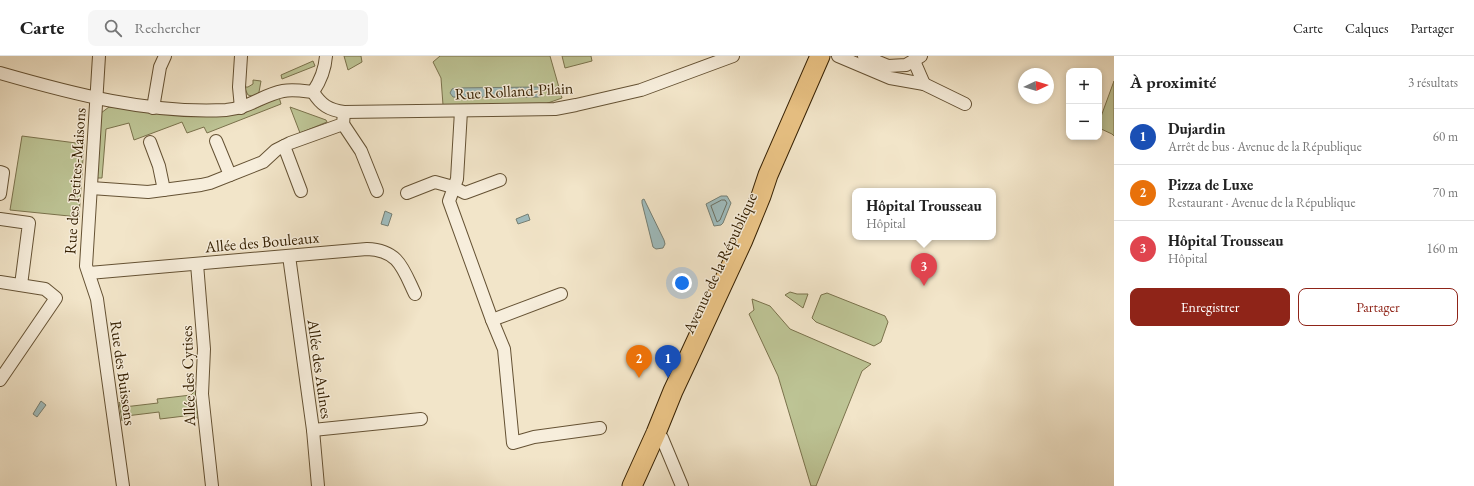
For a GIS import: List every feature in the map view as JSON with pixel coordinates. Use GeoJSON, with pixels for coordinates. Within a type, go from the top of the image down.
{"type":"FeatureCollection","features":[{"type":"Feature","properties":{"kind":"main road","name":"Avenue de la République"},"geometry":{"type":"LineString","coordinates":[[632,486],[656,433],[672,391],[743,240],[768,175],[820,56]]}},
{"type":"Feature","properties":{"kind":"main road","name":"Avenue de la République"},"geometry":{"type":"LineString","coordinates":[[618,486],[668,378],[750,192],[768,175]]}},
{"type":"Feature","properties":{"kind":"street","name":"Rue des Petites-Maisons"},"geometry":{"type":"LineString","coordinates":[[87,269],[99,56]]}},
{"type":"Feature","properties":{"kind":"street"},"geometry":{"type":"LineString","coordinates":[[153,108],[160,67],[165,56]]}},
{"type":"Feature","properties":{"kind":"street"},"geometry":{"type":"LineString","coordinates":[[241,56],[239,87],[242,108]]}},
{"type":"Feature","properties":{"kind":"street"},"geometry":{"type":"LineString","coordinates":[[313,92],[326,67],[326,56]]}},
{"type":"Feature","properties":{"kind":"street","name":"Rue Rolland-Pilain"},"geometry":{"type":"LineString","coordinates":[[342,116],[555,109],[641,90],[733,56]]}},
{"type":"Feature","properties":{"kind":"street"},"geometry":{"type":"LineString","coordinates":[[838,56],[890,78],[924,84],[965,104]]}},
{"type":"Feature","properties":{"kind":"street"},"geometry":{"type":"LineString","coordinates":[[864,56],[888,66],[906,65],[917,58],[924,84]]}},
{"type":"Feature","properties":{"kind":"street"},"geometry":{"type":"LineString","coordinates":[[0,73],[97,98],[153,108],[224,110],[242,108],[277,93],[292,90],[313,92],[322,104],[342,116],[361,152],[377,191]]}},
{"type":"Feature","properties":{"kind":"street"},"geometry":{"type":"LineString","coordinates":[[461,111],[457,179],[449,201],[504,349],[513,443],[534,437],[600,428]]}},
{"type":"Feature","properties":{"kind":"street"},"geometry":{"type":"LineString","coordinates":[[91,188],[143,192],[201,185],[263,162],[276,150],[342,116]]}},
{"type":"Feature","properties":{"kind":"street"},"geometry":{"type":"LineString","coordinates":[[216,141],[230,175]]}},
{"type":"Feature","properties":{"kind":"street"},"geometry":{"type":"LineString","coordinates":[[150,142],[159,166],[164,190]]}},
{"type":"Feature","properties":{"kind":"street"},"geometry":{"type":"LineString","coordinates":[[284,146],[301,191]]}},
{"type":"Feature","properties":{"kind":"street"},"geometry":{"type":"LineString","coordinates":[[0,172],[3,173],[0,194]]}},
{"type":"Feature","properties":{"kind":"street"},"geometry":{"type":"LineString","coordinates":[[408,193],[435,182],[453,187],[465,193],[500,180]]}},
{"type":"Feature","properties":{"kind":"street"},"geometry":{"type":"LineString","coordinates":[[0,219],[29,223],[21,285]]}},
{"type":"Feature","properties":{"kind":"street","name":"Allée des Bouleaux"},"geometry":{"type":"LineString","coordinates":[[87,269],[197,264],[366,249],[384,250],[396,259],[402,267],[415,294]]}},
{"type":"Feature","properties":{"kind":"street","name":"Allée des Aulnes"},"geometry":{"type":"LineString","coordinates":[[289,256],[313,430],[318,486]]}},
{"type":"Feature","properties":{"kind":"street","name":"Allée des Cytises"},"geometry":{"type":"LineString","coordinates":[[197,264],[204,349],[202,394],[212,486]]}},
{"type":"Feature","properties":{"kind":"street","name":"Rue des Buissons"},"geometry":{"type":"LineString","coordinates":[[87,269],[97,299],[123,486]]}},
{"type":"Feature","properties":{"kind":"street"},"geometry":{"type":"LineString","coordinates":[[0,282],[45,289],[56,298],[4,368],[0,380]]}},
{"type":"Feature","properties":{"kind":"street"},"geometry":{"type":"LineString","coordinates":[[492,320],[561,294]]}},
{"type":"Feature","properties":{"kind":"street"},"geometry":{"type":"LineString","coordinates":[[313,430],[421,419]]}},
{"type":"Feature","properties":{"kind":"street"},"geometry":{"type":"LineString","coordinates":[[656,433],[662,438],[682,486]]}},
{"type":"Feature","properties":{"kind":"green space"},"geometry":{"type":"Polygon","coordinates":[[[344,56],[361,56],[362,62],[348,70],[344,56]]]}},
{"type":"Feature","properties":{"kind":"green space"},"geometry":{"type":"Polygon","coordinates":[[[440,56],[550,56],[562,98],[545,104],[443,105],[441,78],[433,62],[440,56]]]}},
{"type":"Feature","properties":{"kind":"green space"},"geometry":{"type":"Polygon","coordinates":[[[562,56],[591,56],[592,61],[565,68],[562,56]]]}},
{"type":"Feature","properties":{"kind":"green space"},"geometry":{"type":"Polygon","coordinates":[[[313,61],[315,66],[282,79],[281,75],[313,61]]]}},
{"type":"Feature","properties":{"kind":"green space"},"geometry":{"type":"Polygon","coordinates":[[[253,80],[261,81],[259,92],[255,97],[248,95],[244,87],[248,87],[253,84],[253,80]]]}},
{"type":"Feature","properties":{"kind":"green space"},"geometry":{"type":"Polygon","coordinates":[[[1114,81],[1114,136],[1102,129],[1102,114],[1114,81]]]}},
{"type":"Feature","properties":{"kind":"green space"},"geometry":{"type":"Polygon","coordinates":[[[279,97],[281,104],[207,133],[204,127],[187,133],[182,122],[134,140],[129,123],[106,129],[102,178],[96,178],[101,113],[109,107],[235,114],[254,109],[279,97]]]}},
{"type":"Feature","properties":{"kind":"green space"},"geometry":{"type":"Polygon","coordinates":[[[290,107],[326,120],[327,122],[300,133],[290,107]]]}},
{"type":"Feature","properties":{"kind":"green space"},"geometry":{"type":"Polygon","coordinates":[[[22,136],[84,144],[79,217],[10,210],[22,136]]]}},
{"type":"Feature","properties":{"kind":"green space"},"geometry":{"type":"Polygon","coordinates":[[[790,292],[797,294],[808,294],[803,308],[785,295],[790,292]]]}},
{"type":"Feature","properties":{"kind":"green space"},"geometry":{"type":"Polygon","coordinates":[[[827,293],[885,316],[888,322],[881,342],[874,346],[816,322],[812,318],[821,295],[827,293]]]}},
{"type":"Feature","properties":{"kind":"green space"},"geometry":{"type":"Polygon","coordinates":[[[752,299],[770,306],[790,329],[871,364],[862,371],[816,486],[811,486],[778,376],[749,314],[754,310],[752,299]]]}},
{"type":"Feature","properties":{"kind":"green space"},"geometry":{"type":"Polygon","coordinates":[[[196,390],[199,419],[193,415],[160,419],[159,412],[126,416],[122,421],[119,402],[124,407],[158,403],[157,399],[191,395],[196,390]]]}},
{"type":"Feature","properties":{"kind":"water"},"geometry":{"type":"Polygon","coordinates":[[[538,87],[542,92],[541,96],[538,97],[453,97],[450,93],[452,89],[455,88],[538,87]]]}},
{"type":"Feature","properties":{"kind":"water"},"geometry":{"type":"Polygon","coordinates":[[[721,196],[727,196],[731,203],[723,223],[721,225],[714,226],[706,204],[721,196]]]}},
{"type":"Feature","properties":{"kind":"water"},"geometry":{"type":"Polygon","coordinates":[[[644,199],[664,240],[665,244],[663,248],[656,249],[653,247],[642,203],[642,200],[644,199]]]}},
{"type":"Feature","properties":{"kind":"water"},"geometry":{"type":"Polygon","coordinates":[[[385,211],[392,214],[388,226],[381,224],[385,211]]]}},
{"type":"Feature","properties":{"kind":"water"},"geometry":{"type":"Polygon","coordinates":[[[528,214],[530,220],[518,224],[516,219],[528,214]]]}},
{"type":"Feature","properties":{"kind":"water"},"geometry":{"type":"Polygon","coordinates":[[[41,401],[46,405],[37,417],[33,414],[41,401]]]}},
{"type":"Feature","properties":{"kind":"place","name":"Hôpital Trousseau"},"geometry":{"type":"Point","coordinates":[924,286]}},
{"type":"Feature","properties":{"kind":"place","name":"Pizza de Luxe"},"geometry":{"type":"Point","coordinates":[639,378]}},
{"type":"Feature","properties":{"kind":"place","name":"Dujardin"},"geometry":{"type":"Point","coordinates":[668,378]}}]}
